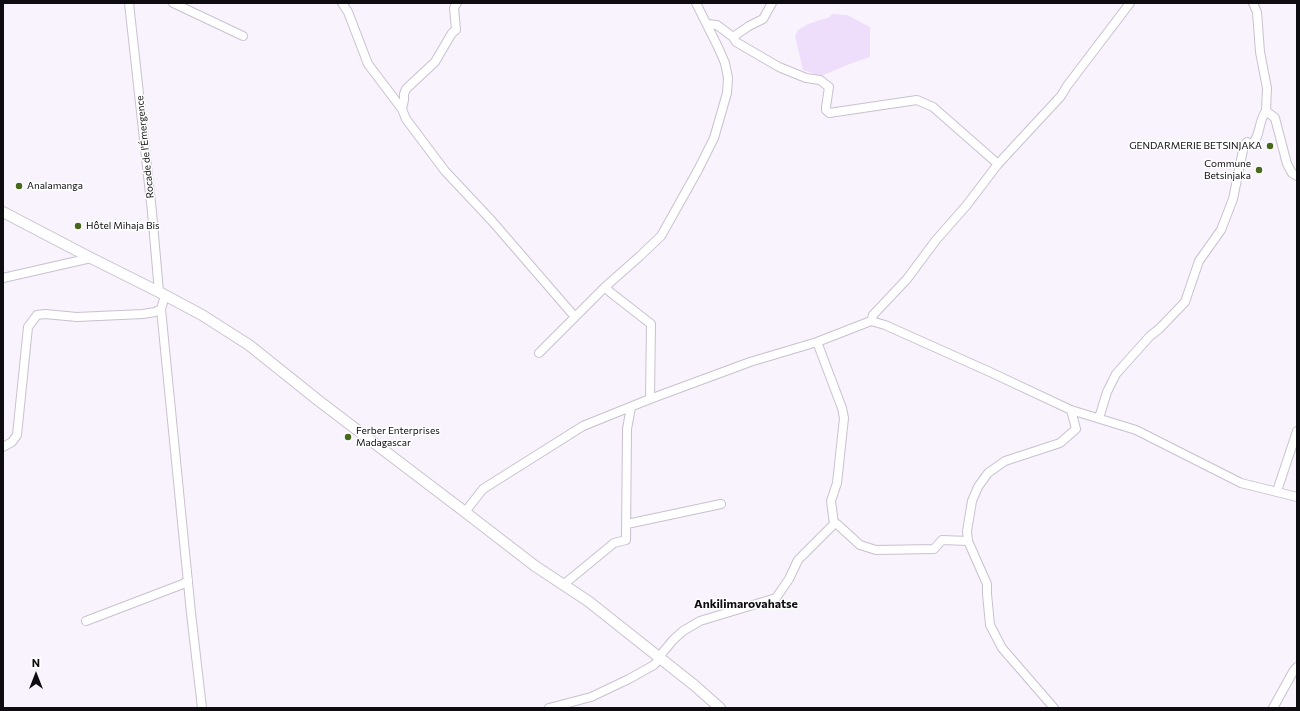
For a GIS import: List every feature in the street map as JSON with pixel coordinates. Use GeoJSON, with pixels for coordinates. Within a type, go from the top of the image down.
{"type":"FeatureCollection","features":[{"type":"Feature","properties":{"kind":"main road"},"geometry":{"type":"LineString","coordinates":[[3,212],[202,315],[249,345],[361,434],[534,566],[588,601],[694,685],[720,708]]}},
{"type":"Feature","properties":{"kind":"street","name":"Rocade de l'Émergence"},"geometry":{"type":"LineString","coordinates":[[129,3],[162,294]]}},
{"type":"Feature","properties":{"kind":"street"},"geometry":{"type":"LineString","coordinates":[[173,3],[243,36]]}},
{"type":"Feature","properties":{"kind":"street"},"geometry":{"type":"LineString","coordinates":[[342,3],[348,12],[368,64],[402,109],[406,119],[445,171],[513,244],[576,317]]}},
{"type":"Feature","properties":{"kind":"street"},"geometry":{"type":"LineString","coordinates":[[402,109],[406,89],[435,62],[452,33],[456,30],[454,8],[457,3]]}},
{"type":"Feature","properties":{"kind":"street"},"geometry":{"type":"LineString","coordinates":[[539,353],[605,287],[661,236],[714,138],[727,93],[728,78],[724,63],[696,3]]}},
{"type":"Feature","properties":{"kind":"street"},"geometry":{"type":"LineString","coordinates":[[733,37],[763,19],[772,3]]}},
{"type":"Feature","properties":{"kind":"street"},"geometry":{"type":"LineString","coordinates":[[871,321],[873,315],[907,279],[936,240],[966,206],[998,164],[1061,96],[1130,3]]}},
{"type":"Feature","properties":{"kind":"street"},"geometry":{"type":"LineString","coordinates":[[1099,418],[1107,392],[1116,374],[1150,336],[1159,329],[1185,302],[1199,261],[1221,230],[1233,199],[1244,145],[1247,142],[1252,144],[1256,140],[1262,116],[1266,111],[1267,88],[1260,52],[1256,12],[1253,3]]}},
{"type":"Feature","properties":{"kind":"street"},"geometry":{"type":"LineString","coordinates":[[707,24],[718,25],[733,37],[736,42],[779,67],[806,78],[820,80],[829,87],[826,107],[826,110],[829,113],[921,101],[933,107],[998,164]]}},
{"type":"Feature","properties":{"kind":"street"},"geometry":{"type":"LineString","coordinates":[[1266,111],[1275,118],[1287,164],[1292,173],[1297,176]]}},
{"type":"Feature","properties":{"kind":"street"},"geometry":{"type":"LineString","coordinates":[[3,278],[91,258]]}},
{"type":"Feature","properties":{"kind":"street"},"geometry":{"type":"LineString","coordinates":[[605,287],[651,324],[650,399]]}},
{"type":"Feature","properties":{"kind":"street"},"geometry":{"type":"LineString","coordinates":[[162,294],[161,309],[202,708]]}},
{"type":"Feature","properties":{"kind":"street"},"geometry":{"type":"LineString","coordinates":[[3,447],[12,442],[17,435],[28,327],[38,315],[45,314],[77,317],[143,314],[155,312],[161,309]]}},
{"type":"Feature","properties":{"kind":"street"},"geometry":{"type":"LineString","coordinates":[[465,512],[483,489],[583,426],[650,399],[753,361],[817,342],[871,321],[885,325],[1071,410],[1136,430],[1241,483],[1297,497]]}},
{"type":"Feature","properties":{"kind":"street"},"geometry":{"type":"LineString","coordinates":[[817,342],[829,371],[844,418],[837,483],[831,501],[834,524]]}},
{"type":"Feature","properties":{"kind":"street"},"geometry":{"type":"LineString","coordinates":[[563,585],[614,543],[626,540],[627,429],[631,407]]}},
{"type":"Feature","properties":{"kind":"street"},"geometry":{"type":"LineString","coordinates":[[1054,708],[1002,648],[990,625],[987,584],[968,541],[967,531],[972,501],[978,487],[988,473],[1005,461],[1060,443],[1076,429],[1071,410]]}},
{"type":"Feature","properties":{"kind":"street"},"geometry":{"type":"LineString","coordinates":[[1276,491],[1297,431]]}},
{"type":"Feature","properties":{"kind":"street"},"geometry":{"type":"LineString","coordinates":[[627,524],[721,504]]}},
{"type":"Feature","properties":{"kind":"street"},"geometry":{"type":"LineString","coordinates":[[834,524],[837,524],[860,545],[876,550],[934,549],[942,540],[968,541]]}},
{"type":"Feature","properties":{"kind":"street"},"geometry":{"type":"LineString","coordinates":[[553,708],[597,694],[654,665],[673,640],[683,631],[700,621],[776,598],[789,579],[798,560],[834,524]]}},
{"type":"Feature","properties":{"kind":"street"},"geometry":{"type":"LineString","coordinates":[[86,621],[182,584],[188,580]]}},
{"type":"Feature","properties":{"kind":"street"},"geometry":{"type":"LineString","coordinates":[[1273,708],[1297,667]]}},
{"type":"Feature","properties":{"kind":"shaded area"},"geometry":{"type":"Polygon","coordinates":[[[832,14],[847,15],[870,27],[870,57],[821,76],[803,70],[795,36],[798,30],[808,24],[830,17],[832,14]]]}},
{"type":"Feature","properties":{"kind":"place","name":"GENDARMERIE BETSINJAKA"},"geometry":{"type":"Point","coordinates":[1270,146]}},
{"type":"Feature","properties":{"kind":"place","name":"Commune Betsinjaka"},"geometry":{"type":"Point","coordinates":[1259,170]}},
{"type":"Feature","properties":{"kind":"place","name":"Analamanga"},"geometry":{"type":"Point","coordinates":[19,186]}},
{"type":"Feature","properties":{"kind":"place","name":"Hôtel Mihaja Bis"},"geometry":{"type":"Point","coordinates":[78,226]}},
{"type":"Feature","properties":{"kind":"place","name":"Ferber Enterprises Madagascar"},"geometry":{"type":"Point","coordinates":[348,437]}},
{"type":"Feature","properties":{"kind":"district","name":"Ankilimarovahatse"},"geometry":{"type":"Point","coordinates":[746,604]}}]}
